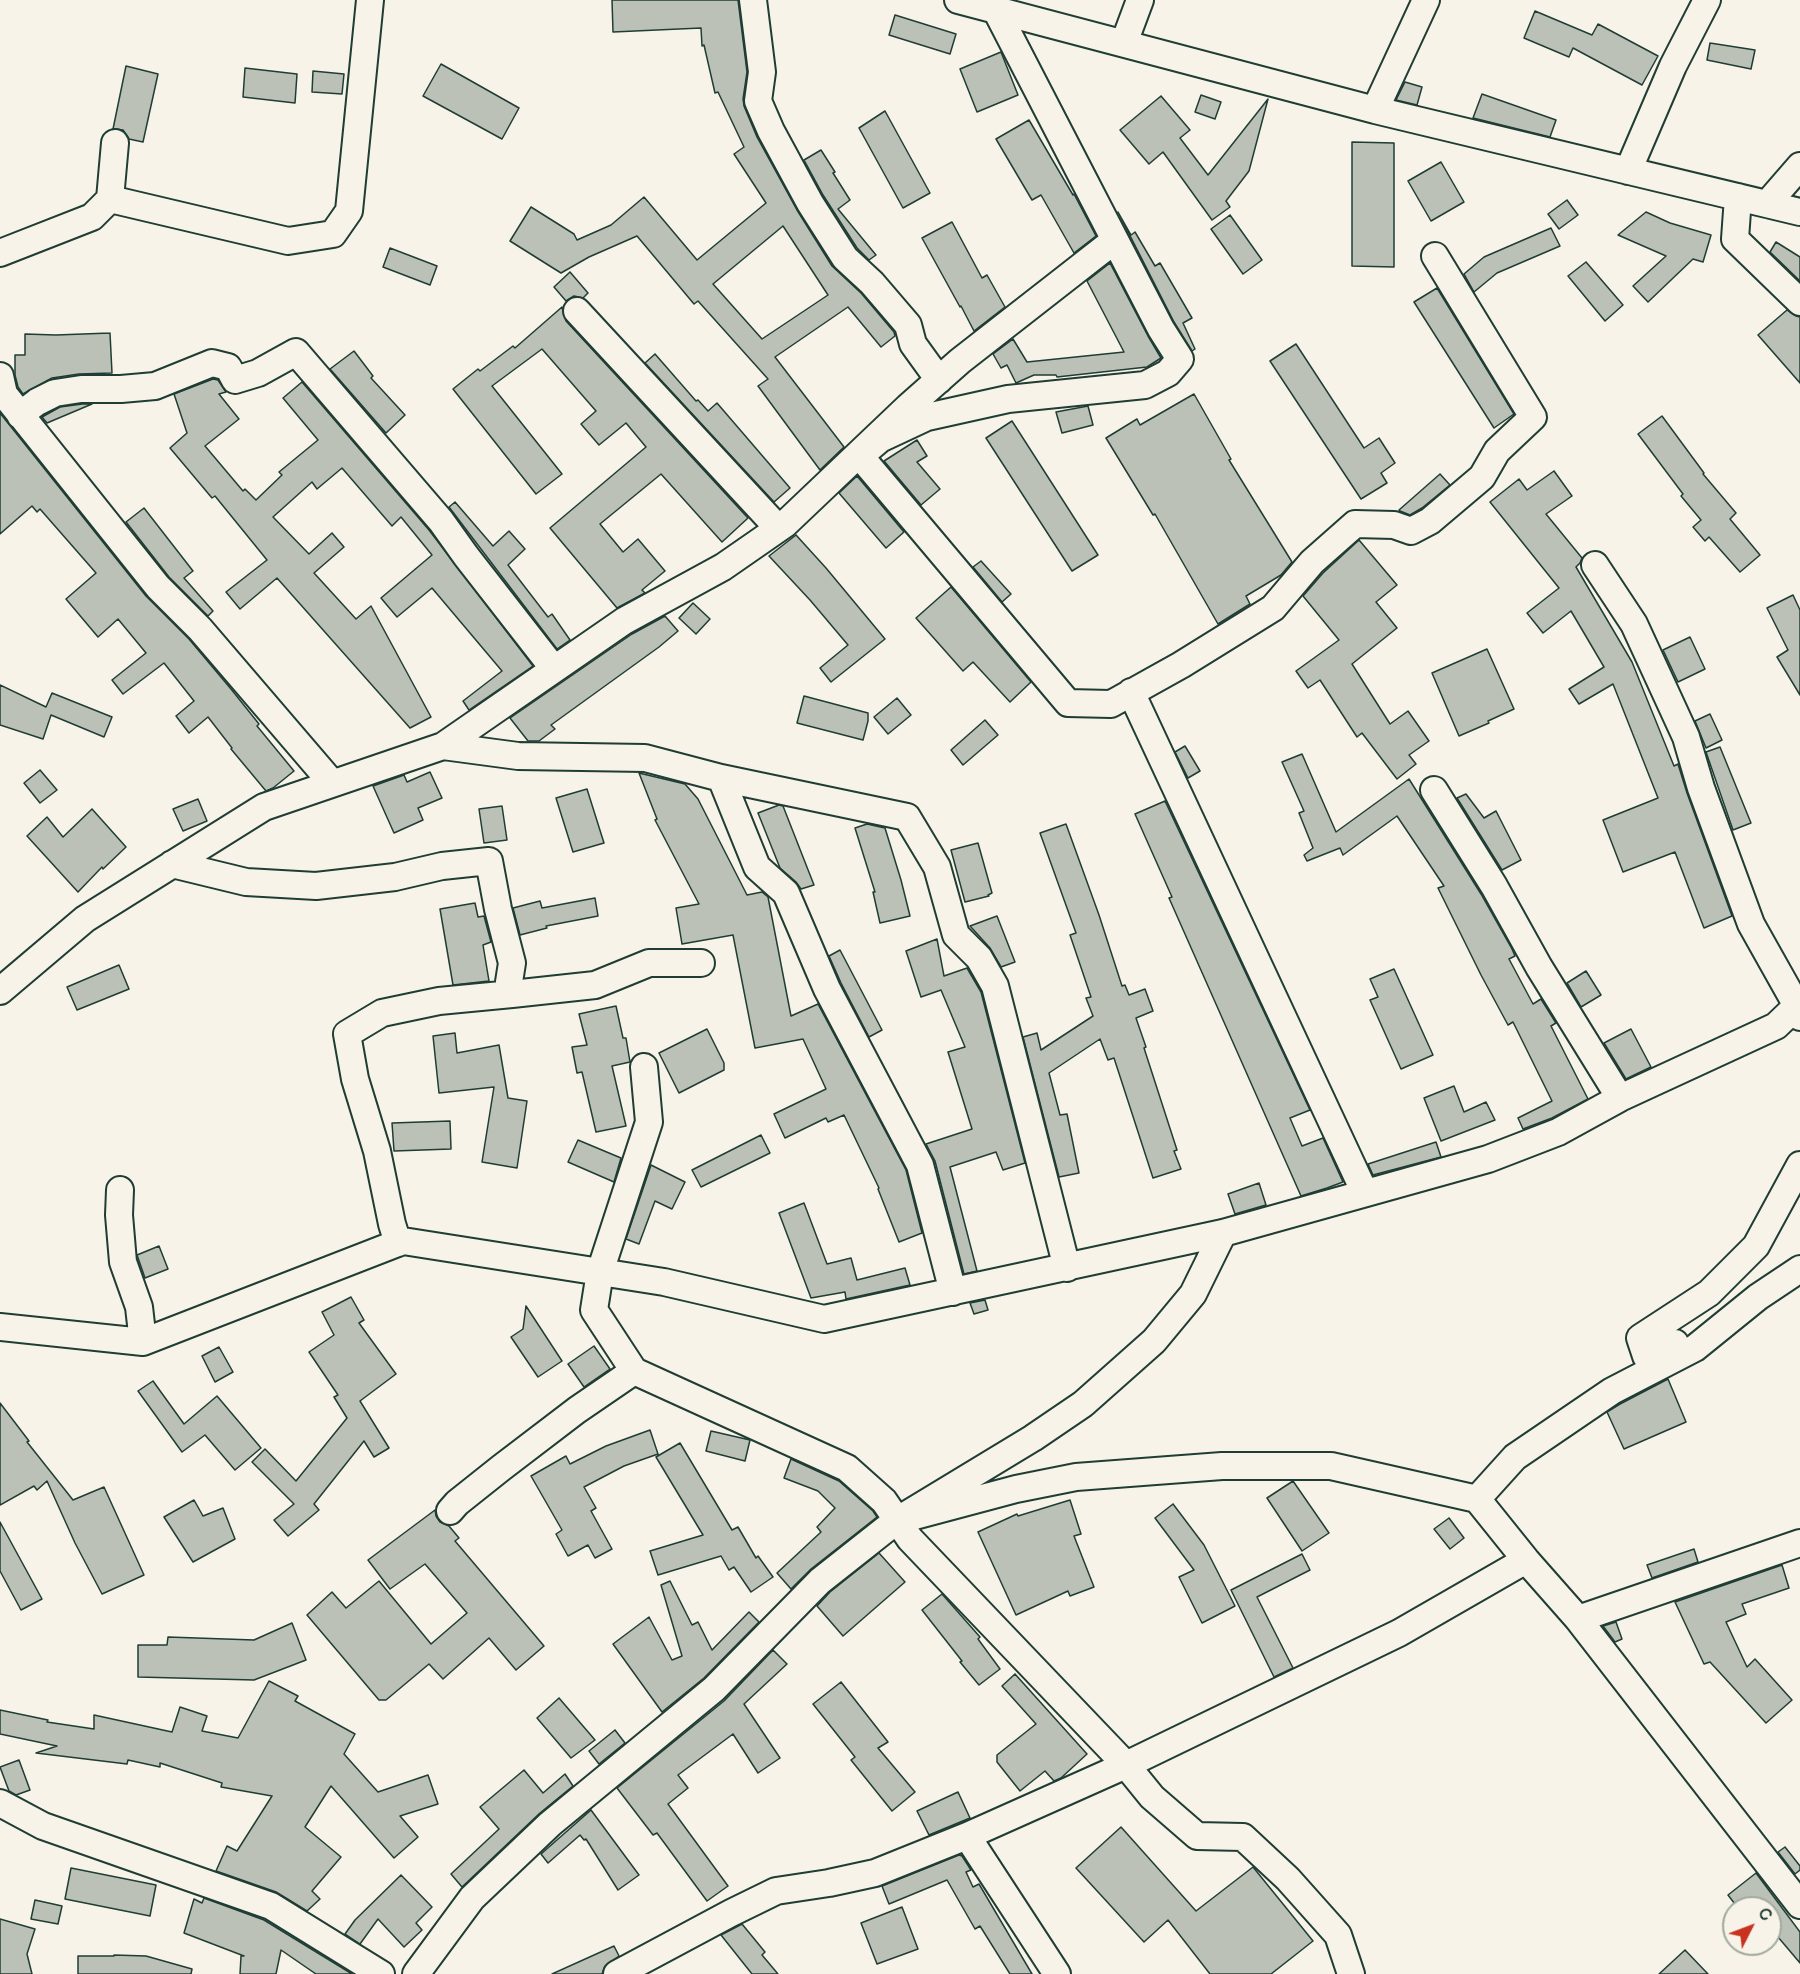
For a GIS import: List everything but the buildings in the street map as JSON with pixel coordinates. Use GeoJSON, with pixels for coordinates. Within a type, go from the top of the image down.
{"type":"FeatureCollection","features":[{"type":"Feature","properties":{"kind":"street"},"geometry":{"type":"LineString","coordinates":[[110,199],[288,241],[333,234],[349,211],[370,0]]}},
{"type":"Feature","properties":{"kind":"street"},"geometry":{"type":"LineString","coordinates":[[753,0],[762,72],[758,101],[771,131],[810,203],[844,258],[872,283],[908,325],[913,344],[939,380]]}},
{"type":"Feature","properties":{"kind":"street"},"geometry":{"type":"LineString","coordinates":[[958,0],[1375,110],[1800,212]]}},
{"type":"Feature","properties":{"kind":"street"},"geometry":{"type":"LineString","coordinates":[[1124,43],[1140,0]]}},
{"type":"Feature","properties":{"kind":"street"},"geometry":{"type":"LineString","coordinates":[[1375,110],[1426,0]]}},
{"type":"Feature","properties":{"kind":"street"},"geometry":{"type":"LineString","coordinates":[[1628,171],[1668,76],[1707,0]]}},
{"type":"Feature","properties":{"kind":"street"},"geometry":{"type":"LineString","coordinates":[[996,10],[1161,328],[1180,359],[1168,373],[1145,385],[1008,399],[927,417],[880,439],[860,456],[1068,703],[1111,704],[1181,665],[1273,608],[1311,562],[1355,524],[1394,525],[1410,531],[1430,521],[1482,477],[1497,451],[1533,417],[1435,256]]}},
{"type":"Feature","properties":{"kind":"street"},"geometry":{"type":"LineString","coordinates":[[0,253],[92,217],[110,199],[115,143]]}},
{"type":"Feature","properties":{"kind":"street"},"geometry":{"type":"LineString","coordinates":[[1767,204],[1800,166]]}},
{"type":"Feature","properties":{"kind":"street"},"geometry":{"type":"LineString","coordinates":[[1738,197],[1735,239],[1800,302]]}},
{"type":"Feature","properties":{"kind":"street"},"geometry":{"type":"LineString","coordinates":[[0,991],[85,919],[264,807],[443,746],[624,621],[723,567],[778,528],[960,362],[1115,240]]}},
{"type":"Feature","properties":{"kind":"street"},"geometry":{"type":"LineString","coordinates":[[577,311],[778,528]]}},
{"type":"Feature","properties":{"kind":"street"},"geometry":{"type":"LineString","coordinates":[[20,415],[37,402],[55,393],[81,389],[155,386],[212,363],[228,367],[236,380],[258,373],[296,352],[441,521],[554,669]]}},
{"type":"Feature","properties":{"kind":"street"},"geometry":{"type":"LineString","coordinates":[[0,376],[4,394],[158,587],[200,629],[332,783]]}},
{"type":"Feature","properties":{"kind":"street"},"geometry":{"type":"LineString","coordinates":[[0,1328],[143,1342],[403,1241],[664,1282],[824,1319],[1223,1233],[1488,1159],[1558,1132],[1620,1098],[1776,1026],[1799,1009],[1751,924],[1701,789],[1686,737],[1634,624],[1595,565]]}},
{"type":"Feature","properties":{"kind":"street"},"geometry":{"type":"LineString","coordinates":[[1131,693],[1365,1193]]}},
{"type":"Feature","properties":{"kind":"street"},"geometry":{"type":"LineString","coordinates":[[443,746],[518,756],[645,758],[721,778],[907,817],[937,867],[956,935],[979,958],[994,986],[1067,1268]]}},
{"type":"Feature","properties":{"kind":"street"},"geometry":{"type":"LineString","coordinates":[[721,778],[757,867],[786,893],[827,989],[920,1166],[953,1292]]}},
{"type":"Feature","properties":{"kind":"street"},"geometry":{"type":"LineString","coordinates":[[1434,790],[1494,885],[1539,967],[1620,1098]]}},
{"type":"Feature","properties":{"kind":"street"},"geometry":{"type":"LineString","coordinates":[[172,864],[246,882],[316,886],[395,877],[442,866],[489,861],[512,963],[509,982],[512,994]]}},
{"type":"Feature","properties":{"kind":"street"},"geometry":{"type":"LineString","coordinates":[[398,1243],[377,1151],[355,1079],[348,1034],[382,1013],[439,1001],[595,985],[649,963],[701,963]]}},
{"type":"Feature","properties":{"kind":"street"},"geometry":{"type":"LineString","coordinates":[[644,1067],[649,1122],[600,1272],[594,1310],[634,1371],[848,1468],[884,1501],[910,1539],[1126,1765],[1152,1797],[1197,1836],[1243,1837],[1288,1879],[1338,1935],[1351,1974]]}},
{"type":"Feature","properties":{"kind":"street"},"geometry":{"type":"LineString","coordinates":[[1733,1317],[1646,1356],[1640,1338],[1709,1293],[1756,1246],[1800,1165]]}},
{"type":"Feature","properties":{"kind":"street"},"geometry":{"type":"LineString","coordinates":[[120,1190],[119,1215],[123,1262],[139,1307],[143,1342]]}},
{"type":"Feature","properties":{"kind":"street"},"geometry":{"type":"LineString","coordinates":[[416,1974],[472,1898],[489,1881],[550,1824],[714,1689],[820,1581],[896,1521],[1033,1438],[1083,1404],[1154,1341],[1193,1294],[1223,1233]]}},
{"type":"Feature","properties":{"kind":"street"},"geometry":{"type":"LineString","coordinates":[[1477,1499],[1515,1457],[1612,1391],[1695,1348],[1758,1297],[1800,1269]]}},
{"type":"Feature","properties":{"kind":"street"},"geometry":{"type":"LineString","coordinates":[[450,1511],[548,1432],[634,1371]]}},
{"type":"Feature","properties":{"kind":"street"},"geometry":{"type":"LineString","coordinates":[[896,1521],[1016,1489],[1076,1477],[1222,1466],[1331,1466],[1477,1499],[1578,1619],[1800,1905]]}},
{"type":"Feature","properties":{"kind":"street"},"geometry":{"type":"LineString","coordinates":[[1578,1619],[1800,1543]]}},
{"type":"Feature","properties":{"kind":"street"},"geometry":{"type":"LineString","coordinates":[[617,1974],[776,1891],[875,1873],[966,1836],[1126,1765],[1399,1633],[1526,1560]]}},
{"type":"Feature","properties":{"kind":"street"},"geometry":{"type":"LineString","coordinates":[[0,1803],[43,1826],[271,1906],[381,1974]]}},
{"type":"Feature","properties":{"kind":"street"},"geometry":{"type":"LineString","coordinates":[[966,1836],[1057,1974]]}}]}
